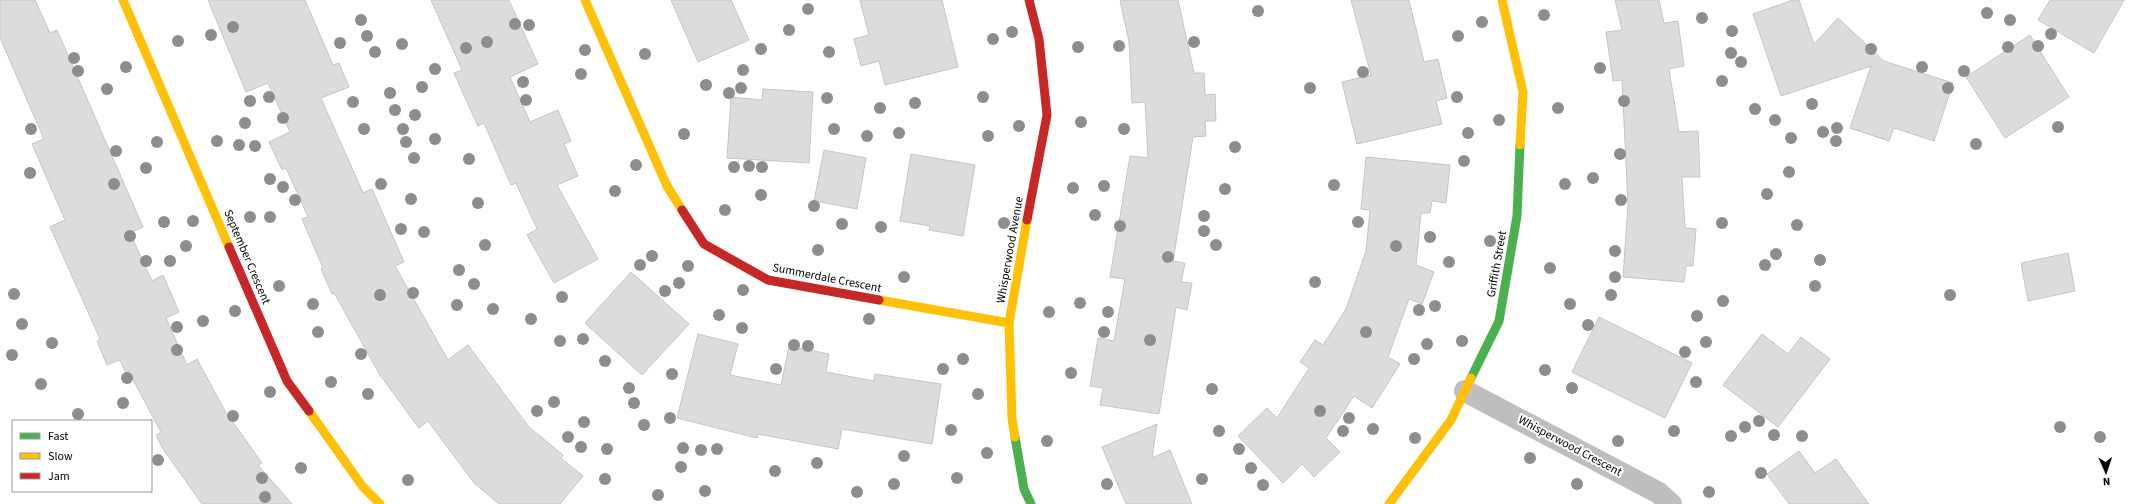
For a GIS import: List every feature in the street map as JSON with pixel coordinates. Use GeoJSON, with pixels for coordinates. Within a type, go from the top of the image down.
{"type":"FeatureCollection","features":[{"type":"Feature","properties":{"kind":"street","name":"September Crescent"},"geometry":{"type":"LineString","coordinates":[[123,0],[287,381],[363,487],[380,504]]}},
{"type":"Feature","properties":{"kind":"street","name":"Summerdale Crescent"},"geometry":{"type":"LineString","coordinates":[[585,0],[667,186],[704,244],[768,280],[1009,323]]}},
{"type":"Feature","properties":{"kind":"street","name":"Whisperwood Avenue"},"geometry":{"type":"LineString","coordinates":[[1029,0],[1039,39],[1047,116],[1030,197],[1009,323],[1012,419],[1024,489],[1031,504]]}},
{"type":"Feature","properties":{"kind":"street","name":"Griffith Street"},"geometry":{"type":"LineString","coordinates":[[1389,504],[1452,420],[1499,321],[1517,216],[1523,92],[1502,0]]}},
{"type":"Feature","properties":{"kind":"street","name":"Whisperwood Crescent"},"geometry":{"type":"LineString","coordinates":[[1466,391],[1659,493],[1671,504]]}},
{"type":"Feature","properties":{"kind":"building"},"geometry":{"type":"Polygon","coordinates":[[[0,0],[35,0],[50,33],[57,30],[143,227],[130,233],[152,281],[163,275],[179,312],[166,318],[187,365],[197,359],[225,411],[262,463],[258,465],[292,504],[202,504],[163,449],[156,435],[161,432],[130,374],[127,376],[120,360],[107,365],[97,341],[100,339],[50,227],[65,220],[32,144],[44,139],[0,38],[0,0]]]}},
{"type":"Feature","properties":{"kind":"building"},"geometry":{"type":"Polygon","coordinates":[[[208,0],[305,0],[333,65],[339,63],[349,87],[321,98],[363,193],[372,189],[404,262],[395,266],[448,360],[468,345],[529,427],[563,455],[561,458],[583,476],[560,504],[499,504],[475,484],[428,421],[419,428],[380,375],[334,293],[332,294],[321,269],[323,268],[302,219],[308,217],[286,168],[282,170],[269,142],[290,132],[268,83],[246,92],[208,0]]]}},
{"type":"Feature","properties":{"kind":"building"},"geometry":{"type":"Polygon","coordinates":[[[431,0],[509,0],[538,64],[510,77],[530,122],[558,110],[571,141],[564,144],[578,176],[557,185],[598,259],[554,283],[527,235],[537,229],[516,183],[511,185],[484,123],[478,126],[454,73],[462,70],[431,0]]]}},
{"type":"Feature","properties":{"kind":"building"},"geometry":{"type":"Polygon","coordinates":[[[671,0],[731,0],[749,40],[698,62],[671,0]]]}},
{"type":"Feature","properties":{"kind":"building"},"geometry":{"type":"Polygon","coordinates":[[[860,0],[942,0],[958,67],[885,85],[879,61],[861,66],[854,39],[869,35],[860,0]]]}},
{"type":"Feature","properties":{"kind":"building"},"geometry":{"type":"Polygon","coordinates":[[[1120,0],[1178,0],[1194,73],[1204,73],[1205,95],[1215,94],[1216,121],[1205,121],[1206,136],[1193,137],[1173,261],[1185,263],[1181,282],[1192,283],[1187,310],[1176,307],[1159,414],[1100,405],[1103,388],[1090,386],[1098,338],[1114,341],[1125,279],[1110,277],[1130,156],[1148,158],[1145,102],[1132,103],[1129,42],[1120,0]]]}},
{"type":"Feature","properties":{"kind":"building"},"geometry":{"type":"Polygon","coordinates":[[[1351,0],[1409,0],[1424,62],[1438,59],[1447,98],[1436,101],[1442,124],[1357,144],[1342,82],[1371,75],[1351,0]]]}},
{"type":"Feature","properties":{"kind":"building"},"geometry":{"type":"Polygon","coordinates":[[[1615,0],[1659,0],[1664,23],[1678,21],[1684,66],[1669,69],[1679,132],[1698,131],[1700,177],[1682,177],[1685,228],[1696,229],[1693,266],[1686,266],[1684,282],[1623,277],[1628,204],[1622,80],[1613,81],[1606,32],[1622,30],[1615,0]]]}},
{"type":"Feature","properties":{"kind":"building"},"geometry":{"type":"Polygon","coordinates":[[[1793,0],[1799,0],[1814,44],[1838,18],[1884,61],[1953,83],[1934,141],[1894,128],[1889,141],[1850,128],[1871,66],[1781,96],[1753,14],[1793,0]]]}},
{"type":"Feature","properties":{"kind":"building"},"geometry":{"type":"Polygon","coordinates":[[[2050,0],[2124,0],[2094,53],[2038,20],[2050,0]]]}},
{"type":"Feature","properties":{"kind":"building"},"geometry":{"type":"Polygon","coordinates":[[[2030,35],[2069,97],[2005,138],[1966,77],[2030,35]]]}},
{"type":"Feature","properties":{"kind":"building"},"geometry":{"type":"Polygon","coordinates":[[[763,89],[813,92],[809,163],[727,158],[731,97],[762,100],[763,89]]]}},
{"type":"Feature","properties":{"kind":"building"},"geometry":{"type":"Polygon","coordinates":[[[824,150],[866,158],[857,209],[814,201],[824,150]]]}},
{"type":"Feature","properties":{"kind":"building"},"geometry":{"type":"Polygon","coordinates":[[[911,154],[975,165],[963,236],[929,230],[930,226],[900,221],[911,154]]]}},
{"type":"Feature","properties":{"kind":"building"},"geometry":{"type":"Polygon","coordinates":[[[1366,157],[1450,165],[1446,203],[1432,201],[1430,213],[1421,213],[1416,265],[1434,272],[1422,304],[1409,299],[1388,357],[1400,364],[1372,408],[1354,396],[1326,438],[1340,452],[1314,477],[1302,464],[1283,483],[1238,436],[1267,408],[1277,418],[1309,368],[1300,362],[1315,340],[1323,345],[1346,309],[1366,251],[1370,210],[1361,209],[1366,157]]]}},
{"type":"Feature","properties":{"kind":"building"},"geometry":{"type":"Polygon","coordinates":[[[2068,253],[2075,291],[2028,301],[2021,263],[2068,253]]]}},
{"type":"Feature","properties":{"kind":"building"},"geometry":{"type":"Polygon","coordinates":[[[631,272],[689,324],[642,375],[585,323],[631,272]]]}},
{"type":"Feature","properties":{"kind":"building"},"geometry":{"type":"Polygon","coordinates":[[[1599,317],[1692,363],[1665,418],[1572,372],[1599,317]]]}},
{"type":"Feature","properties":{"kind":"building"},"geometry":{"type":"Polygon","coordinates":[[[698,334],[738,344],[730,375],[781,385],[789,346],[829,354],[826,372],[874,381],[875,374],[941,384],[932,444],[842,429],[838,449],[758,434],[757,438],[677,418],[698,334]]]}},
{"type":"Feature","properties":{"kind":"building"},"geometry":{"type":"Polygon","coordinates":[[[1762,334],[1788,354],[1801,337],[1830,359],[1778,427],[1723,385],[1762,334]]]}},
{"type":"Feature","properties":{"kind":"building"},"geometry":{"type":"Polygon","coordinates":[[[1157,424],[1152,458],[1170,450],[1192,504],[1126,504],[1102,447],[1157,424]]]}},
{"type":"Feature","properties":{"kind":"building"},"geometry":{"type":"Polygon","coordinates":[[[1799,451],[1815,473],[1836,459],[1869,504],[1789,504],[1767,474],[1799,451]]]}},
{"type":"Feature","properties":{"kind":"traffic: fast"},"geometry":{"type":"LineString","coordinates":[[1471,378],[1499,321],[1517,216],[1520,145]]}},
{"type":"Feature","properties":{"kind":"traffic: fast"},"geometry":{"type":"LineString","coordinates":[[1015,437],[1024,489],[1031,504]]}},
{"type":"Feature","properties":{"kind":"traffic: slow"},"geometry":{"type":"LineString","coordinates":[[123,0],[229,247]]}},
{"type":"Feature","properties":{"kind":"traffic: slow"},"geometry":{"type":"LineString","coordinates":[[585,0],[667,186],[682,210]]}},
{"type":"Feature","properties":{"kind":"traffic: slow"},"geometry":{"type":"LineString","coordinates":[[1502,0],[1523,92],[1520,145]]}},
{"type":"Feature","properties":{"kind":"traffic: slow"},"geometry":{"type":"LineString","coordinates":[[1015,437],[1012,419],[1009,323],[1027,220]]}},
{"type":"Feature","properties":{"kind":"traffic: slow"},"geometry":{"type":"LineString","coordinates":[[879,300],[1009,323]]}},
{"type":"Feature","properties":{"kind":"traffic: slow"},"geometry":{"type":"LineString","coordinates":[[1389,504],[1451,420],[1471,378]]}},
{"type":"Feature","properties":{"kind":"traffic: slow"},"geometry":{"type":"LineString","coordinates":[[309,411],[363,487],[380,504]]}},
{"type":"Feature","properties":{"kind":"traffic: jam"},"geometry":{"type":"LineString","coordinates":[[1027,220],[1047,115],[1039,39],[1029,0]]}},
{"type":"Feature","properties":{"kind":"traffic: jam"},"geometry":{"type":"LineString","coordinates":[[682,210],[704,244],[768,280],[879,300]]}},
{"type":"Feature","properties":{"kind":"traffic: jam"},"geometry":{"type":"LineString","coordinates":[[229,247],[287,381],[309,411]]}}]}
